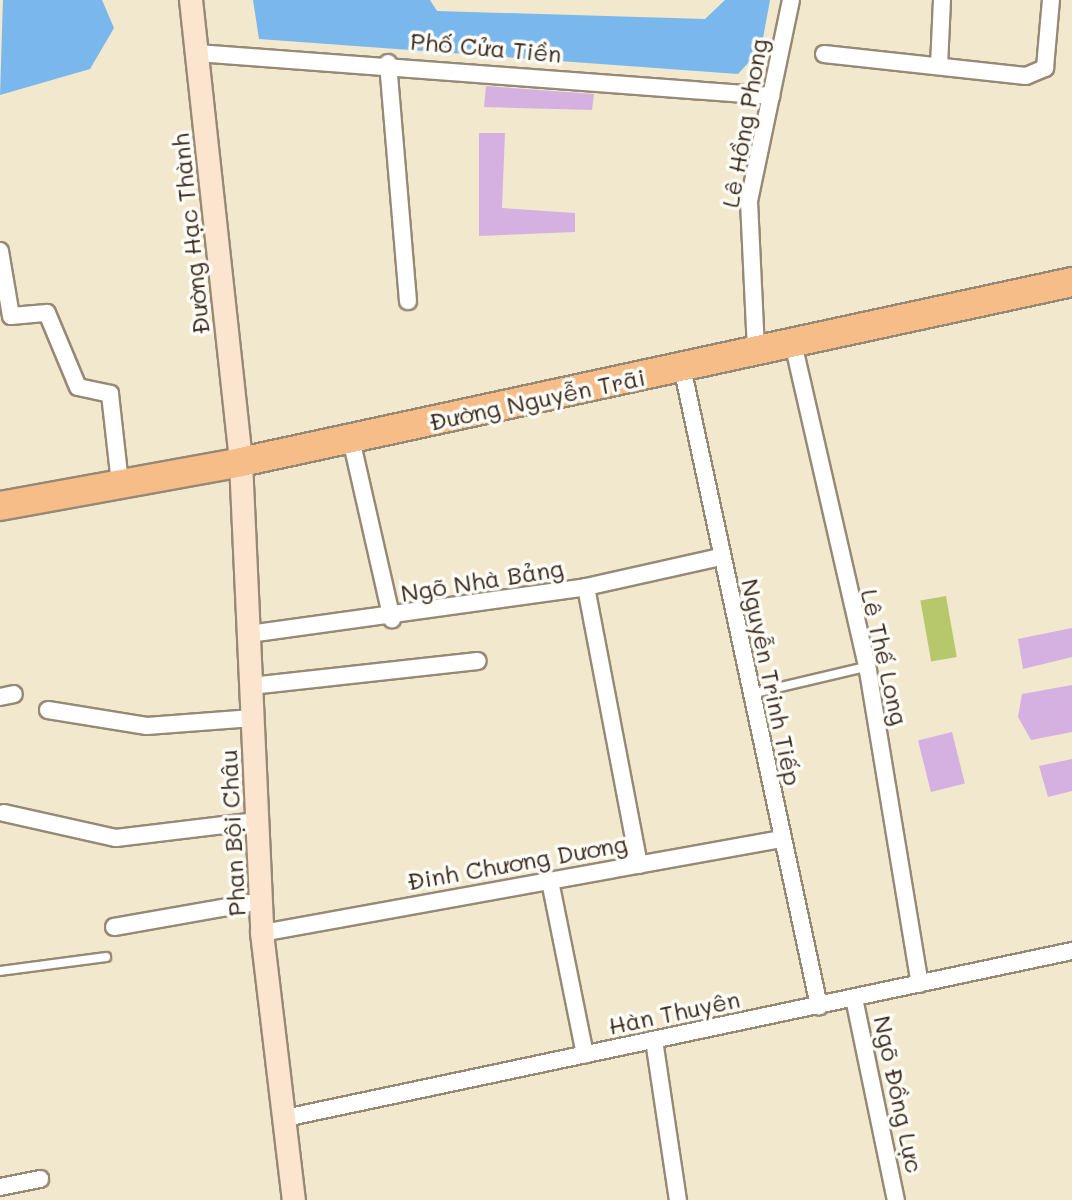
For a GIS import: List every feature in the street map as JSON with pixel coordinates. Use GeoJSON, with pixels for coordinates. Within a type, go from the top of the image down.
{"type":"FeatureCollection","features":[{"type":"Feature","properties":{"kind":"highway","name":"Đường Nguyễn Trãi"},"geometry":{"type":"LineString","coordinates":[[0,506],[241,462],[1072,282]]}},
{"type":"Feature","properties":{"kind":"street","name":"Đường Hạc Thành"},"geometry":{"type":"LineString","coordinates":[[191,0],[241,462]]}},
{"type":"Feature","properties":{"kind":"street","name":"Lê Hồng Phong"},"geometry":{"type":"LineString","coordinates":[[756,350],[749,201],[791,0]]}},
{"type":"Feature","properties":{"kind":"street"},"geometry":{"type":"LineString","coordinates":[[939,66],[942,0]]}},
{"type":"Feature","properties":{"kind":"street"},"geometry":{"type":"LineString","coordinates":[[824,54],[1038,73],[1048,58],[1051,0]]}},
{"type":"Feature","properties":{"kind":"street","name":"Phố Cửa Tiền"},"geometry":{"type":"LineString","coordinates":[[197,53],[388,63],[771,96]]}},
{"type":"Feature","properties":{"kind":"street"},"geometry":{"type":"LineString","coordinates":[[388,63],[408,301]]}},
{"type":"Feature","properties":{"kind":"street"},"geometry":{"type":"LineString","coordinates":[[0,251],[11,316],[47,313],[78,387],[110,394],[120,483]]}},
{"type":"Feature","properties":{"kind":"street","name":"Lê Thế Long"},"geometry":{"type":"LineString","coordinates":[[793,343],[861,668],[920,984]]}},
{"type":"Feature","properties":{"kind":"street","name":"Nguyễn Trinh Tiếp"},"geometry":{"type":"LineString","coordinates":[[682,367],[720,557],[819,1006]]}},
{"type":"Feature","properties":{"kind":"street"},"geometry":{"type":"LineString","coordinates":[[351,439],[392,619]]}},
{"type":"Feature","properties":{"kind":"street","name":"Phan Bội Châu"},"geometry":{"type":"LineString","coordinates":[[241,462],[262,933],[294,1200]]}},
{"type":"Feature","properties":{"kind":"street","name":"Ngõ Nhà Bảng"},"geometry":{"type":"LineString","coordinates":[[249,634],[392,619],[586,587],[720,557]]}},
{"type":"Feature","properties":{"kind":"street"},"geometry":{"type":"LineString","coordinates":[[586,587],[639,865]]}},
{"type":"Feature","properties":{"kind":"street"},"geometry":{"type":"LineString","coordinates":[[251,686],[478,661]]}},
{"type":"Feature","properties":{"kind":"street"},"geometry":{"type":"LineString","coordinates":[[48,710],[147,726],[253,718]]}},
{"type":"Feature","properties":{"kind":"street"},"geometry":{"type":"LineString","coordinates":[[4,813],[116,838],[257,821]]}},
{"type":"Feature","properties":{"kind":"street","name":"Đinh Chương Dương"},"geometry":{"type":"LineString","coordinates":[[262,933],[781,839]]}},
{"type":"Feature","properties":{"kind":"street"},"geometry":{"type":"LineString","coordinates":[[550,881],[585,1055]]}},
{"type":"Feature","properties":{"kind":"street"},"geometry":{"type":"LineString","coordinates":[[114,927],[261,901]]}},
{"type":"Feature","properties":{"kind":"street","name":"Hàn Thuyên"},"geometry":{"type":"LineString","coordinates":[[285,1118],[1072,951]]}},
{"type":"Feature","properties":{"kind":"street","name":"Ngõ Đồng Lực"},"geometry":{"type":"LineString","coordinates":[[854,998],[896,1200]]}},
{"type":"Feature","properties":{"kind":"street"},"geometry":{"type":"LineString","coordinates":[[654,1040],[678,1200]]}},
{"type":"Feature","properties":{"kind":"street"},"geometry":{"type":"LineString","coordinates":[[0,1187],[40,1179]]}},
{"type":"Feature","properties":{"kind":"lane"},"geometry":{"type":"LineString","coordinates":[[751,694],[861,668]]}},
{"type":"Feature","properties":{"kind":"lane"},"geometry":{"type":"LineString","coordinates":[[0,971],[106,957]]}},
{"type":"Feature","properties":{"kind":"green space"},"geometry":{"type":"Polygon","coordinates":[[[946,596],[957,657],[931,662],[920,601],[946,596]]]}},
{"type":"Feature","properties":{"kind":"water"},"geometry":{"type":"Polygon","coordinates":[[[3,0],[102,0],[114,28],[90,69],[0,95],[3,0]]]}},
{"type":"Feature","properties":{"kind":"water"},"geometry":{"type":"Polygon","coordinates":[[[253,0],[430,0],[437,11],[705,19],[725,0],[770,0],[761,49],[738,74],[259,39],[253,0]]]}},
{"type":"Feature","properties":{"kind":"building"},"geometry":{"type":"Polygon","coordinates":[[[486,86],[594,94],[592,110],[484,107],[486,86]]]}},
{"type":"Feature","properties":{"kind":"building"},"geometry":{"type":"Polygon","coordinates":[[[479,133],[505,133],[502,208],[575,213],[575,232],[479,236],[479,133]]]}},
{"type":"Feature","properties":{"kind":"building"},"geometry":{"type":"Polygon","coordinates":[[[1072,628],[1072,657],[1023,669],[1018,639],[1072,628]]]}},
{"type":"Feature","properties":{"kind":"building"},"geometry":{"type":"Polygon","coordinates":[[[1072,685],[1072,732],[1031,740],[1018,717],[1022,694],[1072,685]]]}},
{"type":"Feature","properties":{"kind":"building"},"geometry":{"type":"Polygon","coordinates":[[[952,732],[965,783],[931,792],[918,740],[952,732]]]}},
{"type":"Feature","properties":{"kind":"building"},"geometry":{"type":"Polygon","coordinates":[[[1072,759],[1072,791],[1048,797],[1039,766],[1072,759]]]}}]}
